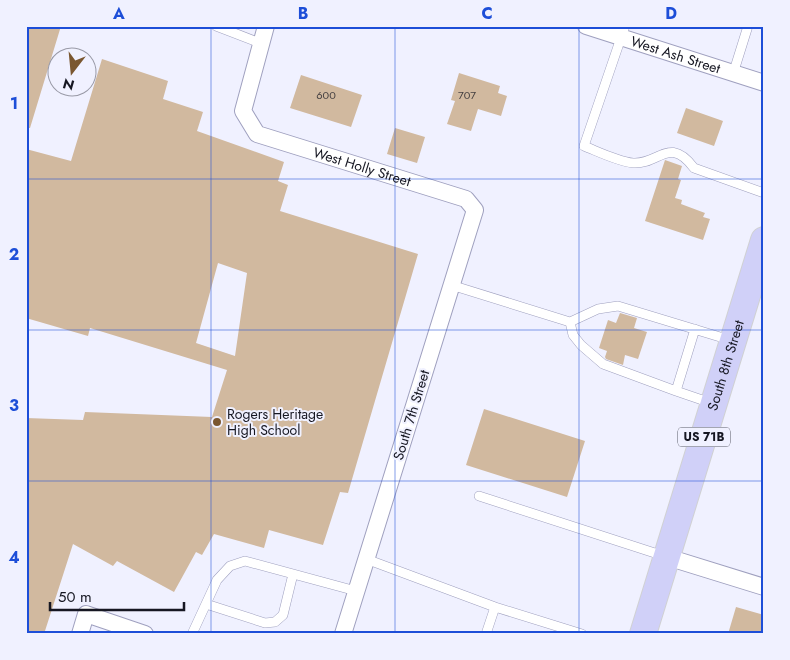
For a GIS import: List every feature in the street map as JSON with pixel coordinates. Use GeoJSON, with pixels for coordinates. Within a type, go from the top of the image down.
{"type":"FeatureCollection","features":[{"type":"Feature","properties":{"kind":"main road","name":"South 8th Street"},"geometry":{"type":"LineString","coordinates":[[643,634],[764,240]]}},
{"type":"Feature","properties":{"kind":"street"},"geometry":{"type":"LineString","coordinates":[[260,43],[266,26]]}},
{"type":"Feature","properties":{"kind":"street","name":"West Ash Street"},"geometry":{"type":"LineString","coordinates":[[586,26],[624,32],[733,74],[764,83]]}},
{"type":"Feature","properties":{"kind":"street","name":"West Holly Street"},"geometry":{"type":"LineString","coordinates":[[260,43],[243,111],[258,134],[466,199]]}},
{"type":"Feature","properties":{"kind":"street","name":"South 7th Street"},"geometry":{"type":"LineString","coordinates":[[342,634],[475,210],[466,199]]}},
{"type":"Feature","properties":{"kind":"street"},"geometry":{"type":"LineString","coordinates":[[667,557],[764,587]]}},
{"type":"Feature","properties":{"kind":"street"},"geometry":{"type":"LineString","coordinates":[[80,634],[86,614],[145,634]]}},
{"type":"Feature","properties":{"kind":"lane"},"geometry":{"type":"LineString","coordinates":[[216,26],[260,43]]}},
{"type":"Feature","properties":{"kind":"lane"},"geometry":{"type":"LineString","coordinates":[[733,74],[748,26]]}},
{"type":"Feature","properties":{"kind":"lane"},"geometry":{"type":"LineString","coordinates":[[624,32],[584,146],[635,163],[665,153],[679,154],[694,168],[764,193]]}},
{"type":"Feature","properties":{"kind":"lane"},"geometry":{"type":"LineString","coordinates":[[452,285],[570,322],[598,309],[618,306],[733,340]]}},
{"type":"Feature","properties":{"kind":"lane"},"geometry":{"type":"LineString","coordinates":[[570,322],[573,335],[581,345],[603,364],[714,403]]}},
{"type":"Feature","properties":{"kind":"lane"},"geometry":{"type":"LineString","coordinates":[[676,391],[695,329]]}},
{"type":"Feature","properties":{"kind":"lane"},"geometry":{"type":"LineString","coordinates":[[479,496],[667,557]]}},
{"type":"Feature","properties":{"kind":"lane"},"geometry":{"type":"LineString","coordinates":[[366,559],[495,607],[582,634]]}},
{"type":"Feature","properties":{"kind":"lane"},"geometry":{"type":"LineString","coordinates":[[192,634],[217,580],[230,566],[245,561],[356,591]]}},
{"type":"Feature","properties":{"kind":"lane"},"geometry":{"type":"LineString","coordinates":[[206,604],[265,623],[275,622],[283,614],[293,574]]}},
{"type":"Feature","properties":{"kind":"lane"},"geometry":{"type":"LineString","coordinates":[[486,634],[495,607]]}},
{"type":"Feature","properties":{"kind":"building"},"geometry":{"type":"Polygon","coordinates":[[[26,26],[61,26],[54,48],[48,48],[48,69],[30,128],[26,128],[26,26]]]}},
{"type":"Feature","properties":{"kind":"building"},"geometry":{"type":"Polygon","coordinates":[[[102,59],[168,81],[163,99],[203,112],[197,131],[284,162],[278,181],[288,185],[280,211],[418,254],[348,493],[340,492],[323,545],[269,530],[264,548],[214,534],[202,555],[196,552],[174,592],[117,561],[113,566],[73,544],[44,634],[26,634],[26,418],[83,420],[85,412],[212,417],[227,370],[90,328],[88,336],[26,318],[26,149],[71,161],[90,98],[98,98],[98,72],[102,59]],[[218,263],[196,343],[235,356],[247,273],[218,263]]]}},
{"type":"Feature","properties":{"kind":"building"},"geometry":{"type":"Polygon","coordinates":[[[459,73],[500,86],[498,93],[507,96],[501,116],[478,109],[471,131],[447,124],[455,101],[451,100],[459,73]]]}},
{"type":"Feature","properties":{"kind":"building"},"geometry":{"type":"Polygon","coordinates":[[[301,75],[362,95],[351,127],[290,108],[301,75]]]}},
{"type":"Feature","properties":{"kind":"building"},"geometry":{"type":"Polygon","coordinates":[[[686,108],[723,121],[714,146],[677,133],[686,108]]]}},
{"type":"Feature","properties":{"kind":"building"},"geometry":{"type":"Polygon","coordinates":[[[395,128],[425,137],[417,163],[387,154],[395,128]]]}},
{"type":"Feature","properties":{"kind":"building"},"geometry":{"type":"Polygon","coordinates":[[[665,160],[682,166],[678,179],[681,180],[675,198],[682,200],[681,204],[705,213],[703,217],[710,219],[703,240],[645,221],[665,160]]]}},
{"type":"Feature","properties":{"kind":"building"},"geometry":{"type":"Polygon","coordinates":[[[620,313],[637,318],[634,328],[647,332],[638,359],[625,355],[623,365],[606,359],[607,351],[599,348],[608,320],[616,323],[620,313]]]}},
{"type":"Feature","properties":{"kind":"building"},"geometry":{"type":"Polygon","coordinates":[[[484,409],[585,441],[567,497],[466,465],[484,409]]]}},
{"type":"Feature","properties":{"kind":"building"},"geometry":{"type":"Polygon","coordinates":[[[736,607],[764,615],[764,634],[728,634],[736,607]]]}},
{"type":"Feature","properties":{"kind":"place","name":"Rogers Heritage High School"},"geometry":{"type":"Point","coordinates":[217,422]}}]}
